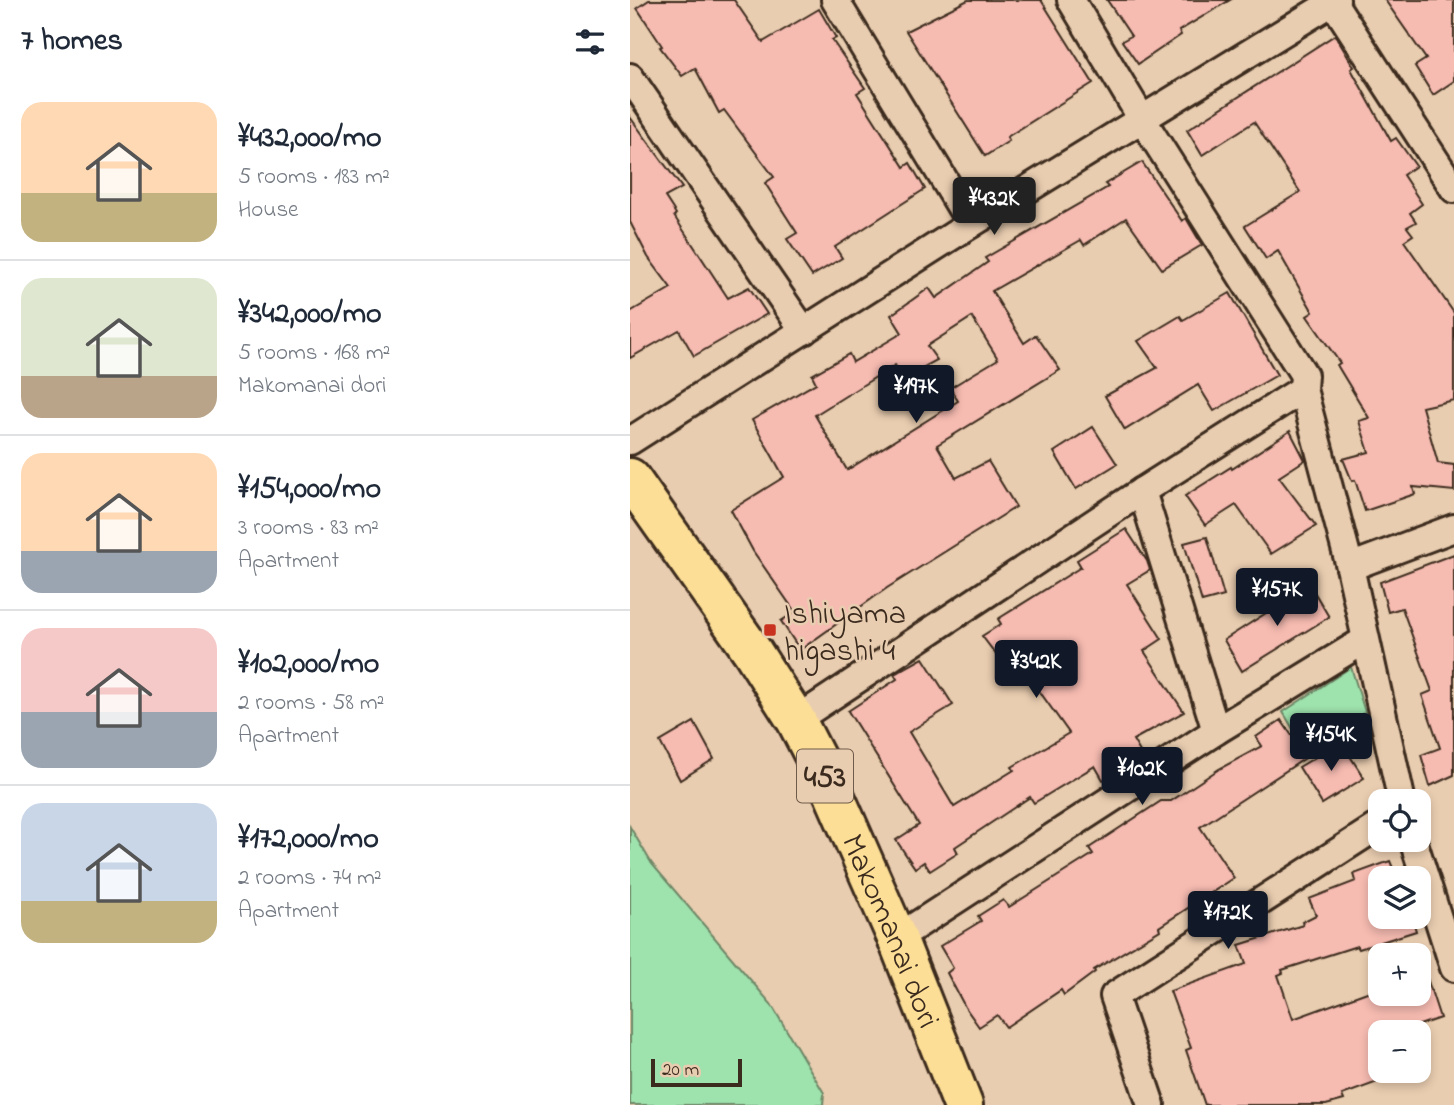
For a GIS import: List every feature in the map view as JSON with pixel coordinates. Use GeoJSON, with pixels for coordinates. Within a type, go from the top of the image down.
{"type":"FeatureCollection","features":[{"type":"Feature","properties":{"kind":"highway","name":"Makomanai dori"},"geometry":{"type":"LineString","coordinates":[[630,478],[752,651],[796,720],[832,790],[897,938],[962,1105]]}},
{"type":"Feature","properties":{"kind":"street"},"geometry":{"type":"LineString","coordinates":[[835,0],[971,224]]}},
{"type":"Feature","properties":{"kind":"street"},"geometry":{"type":"LineString","coordinates":[[1071,0],[1142,119],[1304,375],[1303,389],[1350,567],[1399,789]]}},
{"type":"Feature","properties":{"kind":"street"},"geometry":{"type":"LineString","coordinates":[[630,441],[971,224],[1335,1],[1454,189]]}},
{"type":"Feature","properties":{"kind":"street"},"geometry":{"type":"LineString","coordinates":[[630,77],[804,331]]}},
{"type":"Feature","properties":{"kind":"street"},"geometry":{"type":"LineString","coordinates":[[796,720],[1142,491],[1303,389]]}},
{"type":"Feature","properties":{"kind":"street"},"geometry":{"type":"LineString","coordinates":[[1142,491],[1216,731]]}},
{"type":"Feature","properties":{"kind":"street"},"geometry":{"type":"LineString","coordinates":[[1350,567],[1454,528]]}},
{"type":"Feature","properties":{"kind":"street"},"geometry":{"type":"LineString","coordinates":[[897,938],[1216,731],[1365,640]]}},
{"type":"Feature","properties":{"kind":"street"},"geometry":{"type":"LineString","coordinates":[[1152,1105],[1114,996],[1368,832]]}},
{"type":"Feature","properties":{"kind":"street"},"geometry":{"type":"LineString","coordinates":[[1417,852],[1454,968]]}},
{"type":"Feature","properties":{"kind":"green space"},"geometry":{"type":"Polygon","coordinates":[[[1351,667],[1365,712],[1305,749],[1283,712],[1351,667]]]}},
{"type":"Feature","properties":{"kind":"green space"},"geometry":{"type":"Polygon","coordinates":[[[630,827],[652,864],[771,1004],[824,1093],[823,1105],[630,1105],[630,827]]]}},
{"type":"Feature","properties":{"kind":"building"},"geometry":{"type":"Polygon","coordinates":[[[649,0],[734,0],[763,42],[819,9],[836,38],[832,40],[865,88],[857,93],[904,167],[910,163],[925,189],[835,247],[842,258],[812,276],[787,239],[797,233],[765,183],[774,177],[724,110],[719,113],[695,68],[682,76],[660,47],[662,46],[637,8],[649,0]]]}},
{"type":"Feature","properties":{"kind":"building"},"geometry":{"type":"Polygon","coordinates":[[[968,0],[1041,0],[1093,83],[1007,137],[1009,141],[985,156],[906,31],[968,0]]]}},
{"type":"Feature","properties":{"kind":"building"},"geometry":{"type":"Polygon","coordinates":[[[1107,0],[1230,0],[1179,31],[1181,35],[1138,64],[1122,41],[1131,36],[1107,0]]]}},
{"type":"Feature","properties":{"kind":"building"},"geometry":{"type":"Polygon","coordinates":[[[1385,0],[1454,0],[1454,81],[1433,95],[1415,66],[1426,59],[1385,0]]]}},
{"type":"Feature","properties":{"kind":"building"},"geometry":{"type":"Polygon","coordinates":[[[1335,35],[1391,141],[1396,138],[1416,166],[1403,175],[1422,204],[1410,213],[1416,222],[1407,227],[1413,235],[1404,241],[1454,313],[1454,400],[1422,407],[1438,463],[1454,465],[1454,491],[1413,487],[1415,494],[1365,511],[1355,480],[1352,481],[1343,459],[1369,452],[1359,421],[1369,418],[1337,365],[1340,363],[1307,316],[1313,312],[1278,251],[1266,259],[1245,226],[1300,192],[1254,122],[1202,155],[1187,130],[1335,35]]]}},
{"type":"Feature","properties":{"kind":"building"},"geometry":{"type":"Polygon","coordinates":[[[630,117],[682,188],[665,197],[676,214],[674,216],[728,298],[749,287],[767,314],[694,356],[679,330],[630,358],[630,312],[671,288],[648,257],[630,222],[630,117]]]}},
{"type":"Feature","properties":{"kind":"building"},"geometry":{"type":"Polygon","coordinates":[[[1142,162],[1182,221],[1186,218],[1202,245],[1162,269],[1126,218],[1084,245],[1081,240],[992,291],[1024,343],[1036,335],[1060,370],[937,445],[956,478],[988,461],[1016,507],[887,588],[800,650],[781,621],[795,612],[753,551],[731,510],[784,477],[752,420],[816,383],[812,375],[849,354],[853,362],[902,333],[891,315],[929,288],[936,298],[988,262],[985,258],[1108,187],[1105,184],[1142,162]],[[972,317],[927,346],[937,360],[904,378],[895,365],[815,415],[847,470],[958,401],[950,388],[998,359],[972,317]]]}},
{"type":"Feature","properties":{"kind":"building"},"geometry":{"type":"Polygon","coordinates":[[[1230,293],[1277,375],[1214,411],[1198,385],[1125,430],[1105,396],[1157,368],[1138,341],[1180,316],[1183,320],[1230,293]]]}},
{"type":"Feature","properties":{"kind":"building"},"geometry":{"type":"Polygon","coordinates":[[[1093,427],[1117,464],[1076,489],[1054,452],[1093,427]]]}},
{"type":"Feature","properties":{"kind":"building"},"geometry":{"type":"Polygon","coordinates":[[[1290,431],[1305,460],[1279,477],[1316,526],[1271,554],[1236,505],[1205,525],[1185,496],[1290,431]]]}},
{"type":"Feature","properties":{"kind":"building"},"geometry":{"type":"Polygon","coordinates":[[[1126,529],[1150,570],[1127,584],[1162,639],[1144,651],[1184,712],[1133,740],[1143,757],[1103,780],[1095,766],[1034,803],[1030,797],[955,847],[958,853],[930,871],[924,862],[915,868],[896,840],[919,825],[848,711],[897,679],[894,674],[923,658],[953,705],[909,732],[954,807],[1014,770],[1012,767],[1069,733],[1015,657],[1004,665],[982,636],[1001,624],[998,619],[1081,567],[1077,560],[1126,529]]]}},
{"type":"Feature","properties":{"kind":"building"},"geometry":{"type":"Polygon","coordinates":[[[1207,537],[1224,596],[1202,602],[1184,543],[1207,537]]]}},
{"type":"Feature","properties":{"kind":"building"},"geometry":{"type":"Polygon","coordinates":[[[1454,554],[1454,775],[1430,786],[1421,755],[1440,748],[1422,695],[1432,691],[1402,608],[1388,612],[1380,582],[1454,554]]]}},
{"type":"Feature","properties":{"kind":"building"},"geometry":{"type":"Polygon","coordinates":[[[1310,585],[1329,617],[1242,671],[1224,640],[1310,585]]]}},
{"type":"Feature","properties":{"kind":"building"},"geometry":{"type":"Polygon","coordinates":[[[1281,720],[1307,757],[1200,827],[1234,878],[1159,927],[1160,930],[1094,970],[1095,972],[1064,995],[1061,990],[1006,1027],[997,1015],[979,1027],[947,973],[953,968],[940,946],[981,921],[978,916],[1003,900],[1009,907],[1093,854],[1089,848],[1161,801],[1171,801],[1219,769],[1262,746],[1256,737],[1281,720]]]}},
{"type":"Feature","properties":{"kind":"building"},"geometry":{"type":"Polygon","coordinates":[[[694,722],[714,759],[680,780],[660,742],[694,722]]]}},
{"type":"Feature","properties":{"kind":"building"},"geometry":{"type":"Polygon","coordinates":[[[1341,742],[1364,778],[1322,804],[1299,767],[1341,742]]]}},
{"type":"Feature","properties":{"kind":"building"},"geometry":{"type":"Polygon","coordinates":[[[1390,861],[1392,866],[1376,866],[1390,861]]]}},
{"type":"Feature","properties":{"kind":"building"},"geometry":{"type":"Polygon","coordinates":[[[1368,869],[1368,929],[1416,931],[1282,970],[1283,973],[1278,975],[1293,1019],[1368,992],[1368,1006],[1431,1006],[1431,990],[1440,1018],[1431,1021],[1368,1020],[1368,1083],[1375,1083],[1342,1095],[1344,1100],[1326,1105],[1205,1105],[1186,1050],[1191,1048],[1170,991],[1246,964],[1239,945],[1303,925],[1302,922],[1316,915],[1309,899],[1356,881],[1354,874],[1368,869]]]}},
{"type":"Feature","properties":{"kind":"place","name":"Ishiyama higashi 4"},"geometry":{"type":"Point","coordinates":[770,630]}}]}
